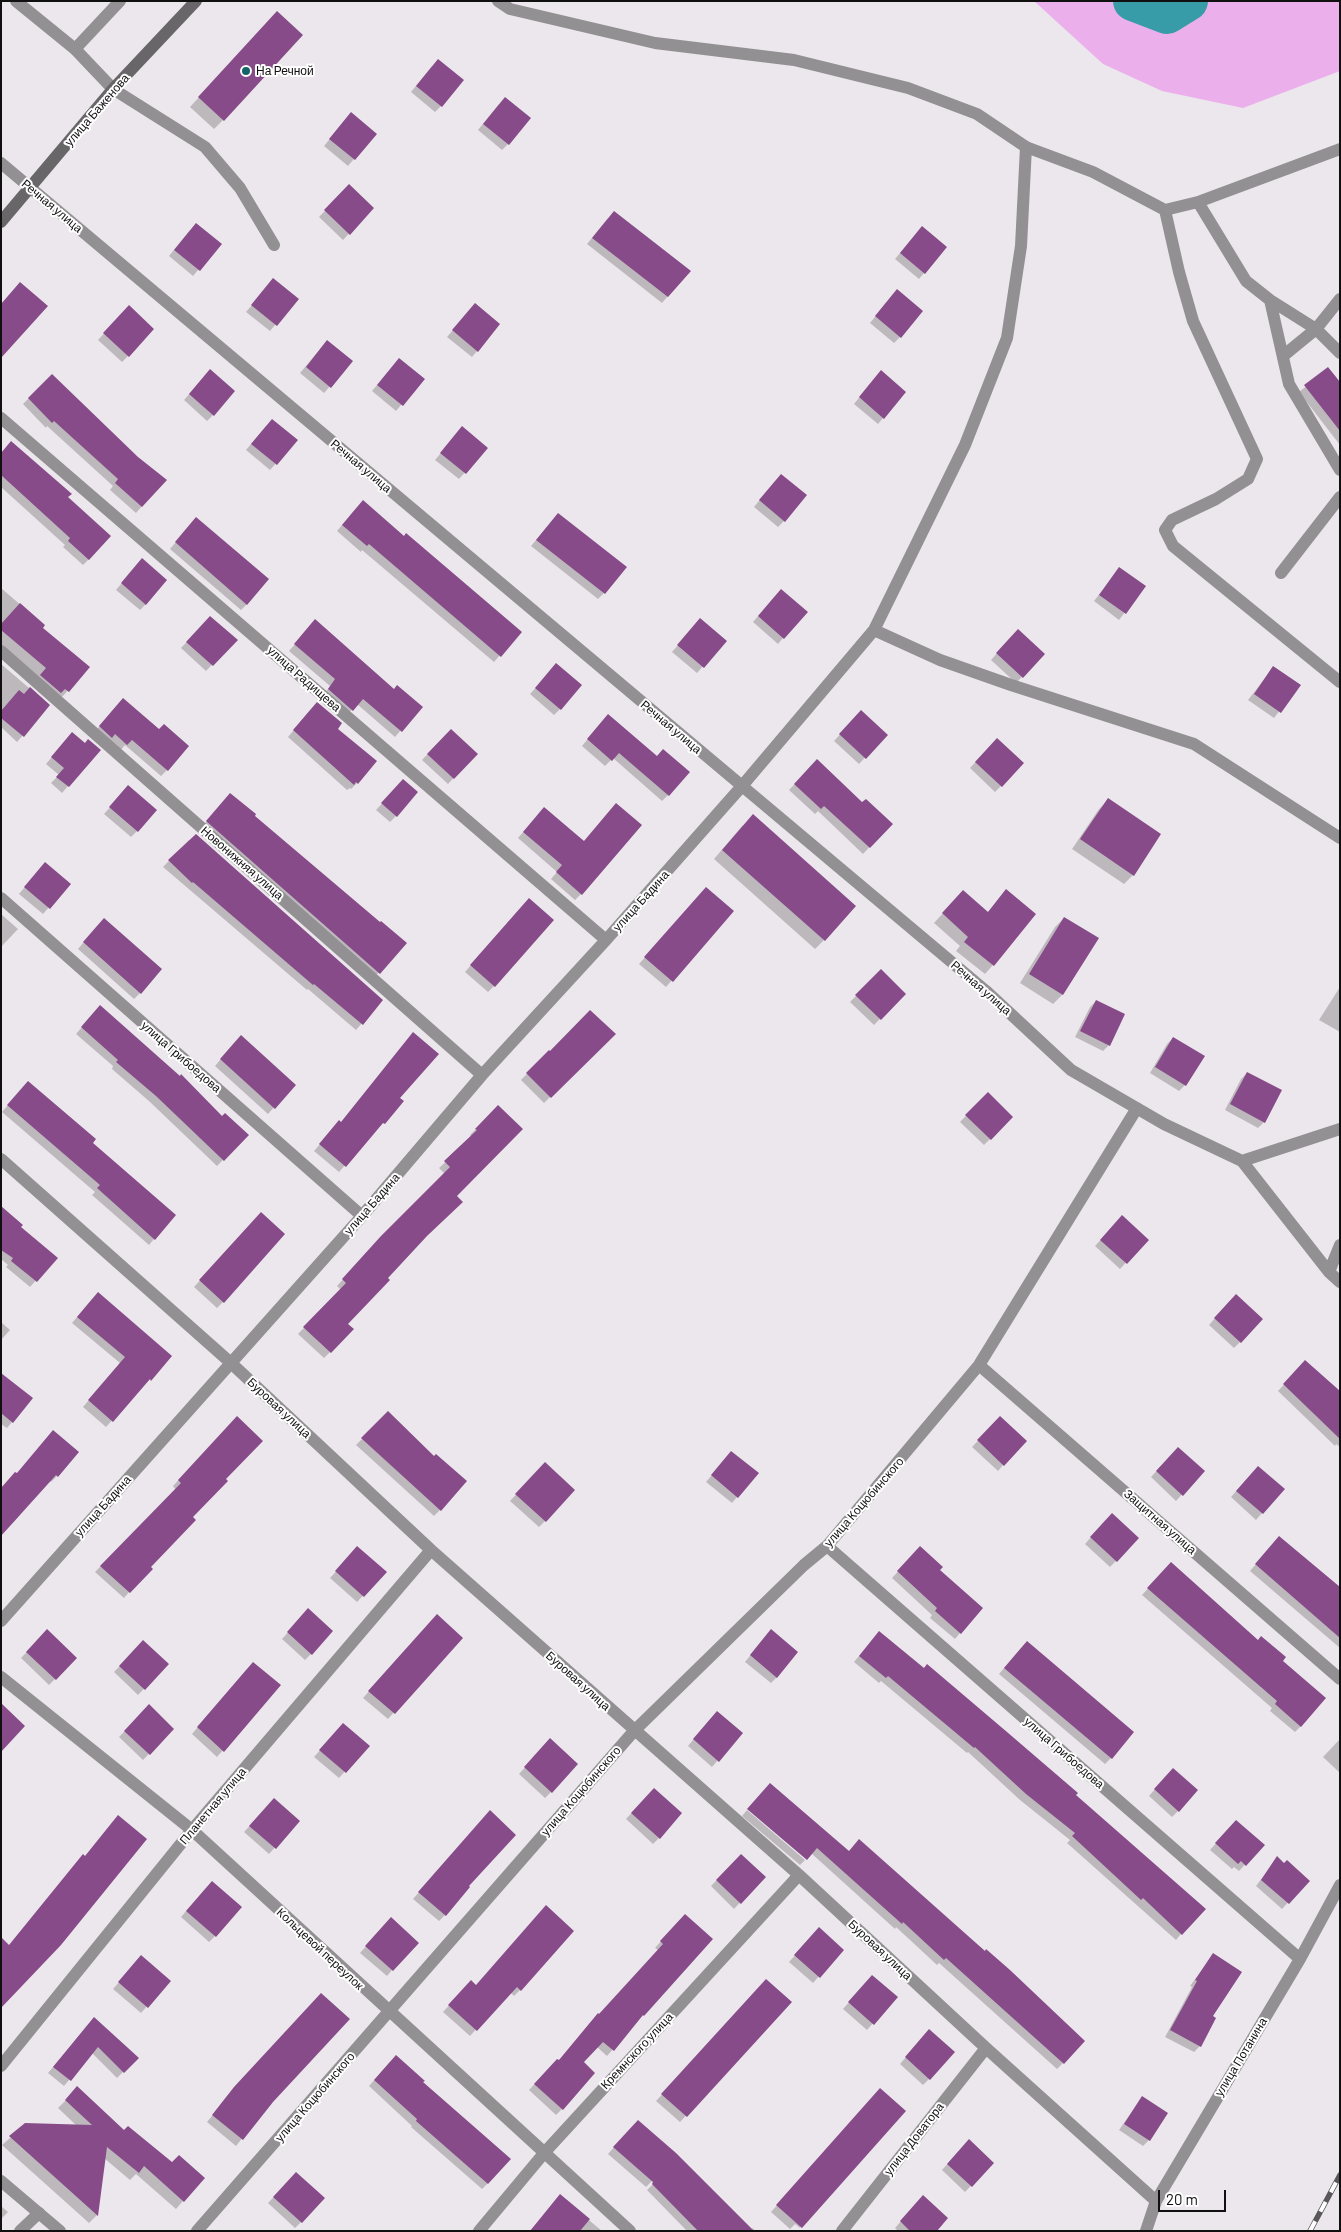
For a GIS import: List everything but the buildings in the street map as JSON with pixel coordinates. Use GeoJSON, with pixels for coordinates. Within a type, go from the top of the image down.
{"type":"FeatureCollection","features":[{"type":"Feature","properties":{"kind":"main road","name":"улица Баженова"},"geometry":{"type":"LineString","coordinates":[[1,222],[113,89],[196,1]]}},
{"type":"Feature","properties":{"kind":"street"},"geometry":{"type":"LineString","coordinates":[[16,1],[75,49],[113,89],[205,147],[240,188],[274,245]]}},
{"type":"Feature","properties":{"kind":"street"},"geometry":{"type":"LineString","coordinates":[[75,49],[120,1]]}},
{"type":"Feature","properties":{"kind":"street"},"geometry":{"type":"LineString","coordinates":[[498,1],[510,9],[655,43],[794,60],[908,88],[977,114],[1026,148],[1093,172],[1165,210],[1198,202],[1340,149]]}},
{"type":"Feature","properties":{"kind":"street","name":"улица Бадина"},"geometry":{"type":"LineString","coordinates":[[1,1620],[362,1216],[482,1075],[606,940],[742,786],[874,630],[965,445],[1007,338],[1020,246],[1026,148]]}},
{"type":"Feature","properties":{"kind":"street","name":"Речная улица"},"geometry":{"type":"LineString","coordinates":[[1,162],[986,991],[1071,1070],[1164,1124],[1242,1161],[1329,1272],[1340,1282]]}},
{"type":"Feature","properties":{"kind":"street"},"geometry":{"type":"LineString","coordinates":[[1198,202],[1246,280],[1270,300],[1316,329],[1340,353]]}},
{"type":"Feature","properties":{"kind":"street"},"geometry":{"type":"LineString","coordinates":[[1165,210],[1179,272],[1193,321],[1257,459],[1248,480],[1216,499],[1172,520],[1165,530],[1173,546],[1340,682]]}},
{"type":"Feature","properties":{"kind":"street"},"geometry":{"type":"LineString","coordinates":[[1282,356],[1316,329],[1340,299]]}},
{"type":"Feature","properties":{"kind":"street"},"geometry":{"type":"LineString","coordinates":[[1270,300],[1289,384],[1340,470]]}},
{"type":"Feature","properties":{"kind":"street","name":"улица Радищева"},"geometry":{"type":"LineString","coordinates":[[1,418],[606,940]]}},
{"type":"Feature","properties":{"kind":"street"},"geometry":{"type":"LineString","coordinates":[[1281,573],[1340,497]]}},
{"type":"Feature","properties":{"kind":"street"},"geometry":{"type":"LineString","coordinates":[[874,630],[940,660],[1194,744],[1340,838]]}},
{"type":"Feature","properties":{"kind":"street","name":"Новонижняя улица"},"geometry":{"type":"LineString","coordinates":[[1,652],[482,1075]]}},
{"type":"Feature","properties":{"kind":"street","name":"улица Грибоедова"},"geometry":{"type":"LineString","coordinates":[[1,898],[362,1216]]}},
{"type":"Feature","properties":{"kind":"street","name":"улица Коцюбинского"},"geometry":{"type":"LineString","coordinates":[[197,2231],[634,1731],[827,1546],[979,1365],[1137,1108]]}},
{"type":"Feature","properties":{"kind":"street"},"geometry":{"type":"LineString","coordinates":[[1242,1161],[1340,1129]]}},
{"type":"Feature","properties":{"kind":"street","name":"Буровая улица"},"geometry":{"type":"LineString","coordinates":[[1,1159],[231,1363],[431,1550],[799,1875],[1156,2202]]}},
{"type":"Feature","properties":{"kind":"street"},"geometry":{"type":"LineString","coordinates":[[1329,1272],[1340,1245]]}},
{"type":"Feature","properties":{"kind":"street","name":"Защитная улица"},"geometry":{"type":"LineString","coordinates":[[979,1365],[1340,1679]]}},
{"type":"Feature","properties":{"kind":"street","name":"улица Грибоедова"},"geometry":{"type":"LineString","coordinates":[[827,1546],[1300,1959]]}},
{"type":"Feature","properties":{"kind":"street","name":"Планетная улица"},"geometry":{"type":"LineString","coordinates":[[1,2066],[192,1830],[431,1550]]}},
{"type":"Feature","properties":{"kind":"street","name":"Кольцевой переулок"},"geometry":{"type":"LineString","coordinates":[[1,1677],[192,1830],[630,2231]]}},
{"type":"Feature","properties":{"kind":"street","name":"Кремнского улица"},"geometry":{"type":"LineString","coordinates":[[479,2231],[545,2152],[799,1875]]}},
{"type":"Feature","properties":{"kind":"street","name":"улица Потанина"},"geometry":{"type":"LineString","coordinates":[[1146,2231],[1156,2202],[1300,1959],[1340,1885]]}},
{"type":"Feature","properties":{"kind":"street","name":"улица Доватора"},"geometry":{"type":"LineString","coordinates":[[842,2231],[986,2048]]}},
{"type":"Feature","properties":{"kind":"street"},"geometry":{"type":"LineString","coordinates":[[1,2181],[60,2231]]}},
{"type":"Feature","properties":{"kind":"street"},"geometry":{"type":"LineString","coordinates":[[20,2231],[39,2213]]}},
{"type":"Feature","properties":{"kind":"shaded area"},"geometry":{"type":"Polygon","coordinates":[[[1034,1],[1340,1],[1340,71],[1243,108],[1162,91],[1103,64],[1034,1]]]}},
{"type":"Feature","properties":{"kind":"waterway"},"geometry":{"type":"LineString","coordinates":[[1133,1],[1167,14],[1188,1]]}},
{"type":"Feature","properties":{"kind":"railway"},"geometry":{"type":"LineString","coordinates":[[1310,2231],[1340,2175]]}},
{"type":"Feature","properties":{"kind":"place","name":"На Речной"},"geometry":{"type":"Point","coordinates":[246,71]}}]}
